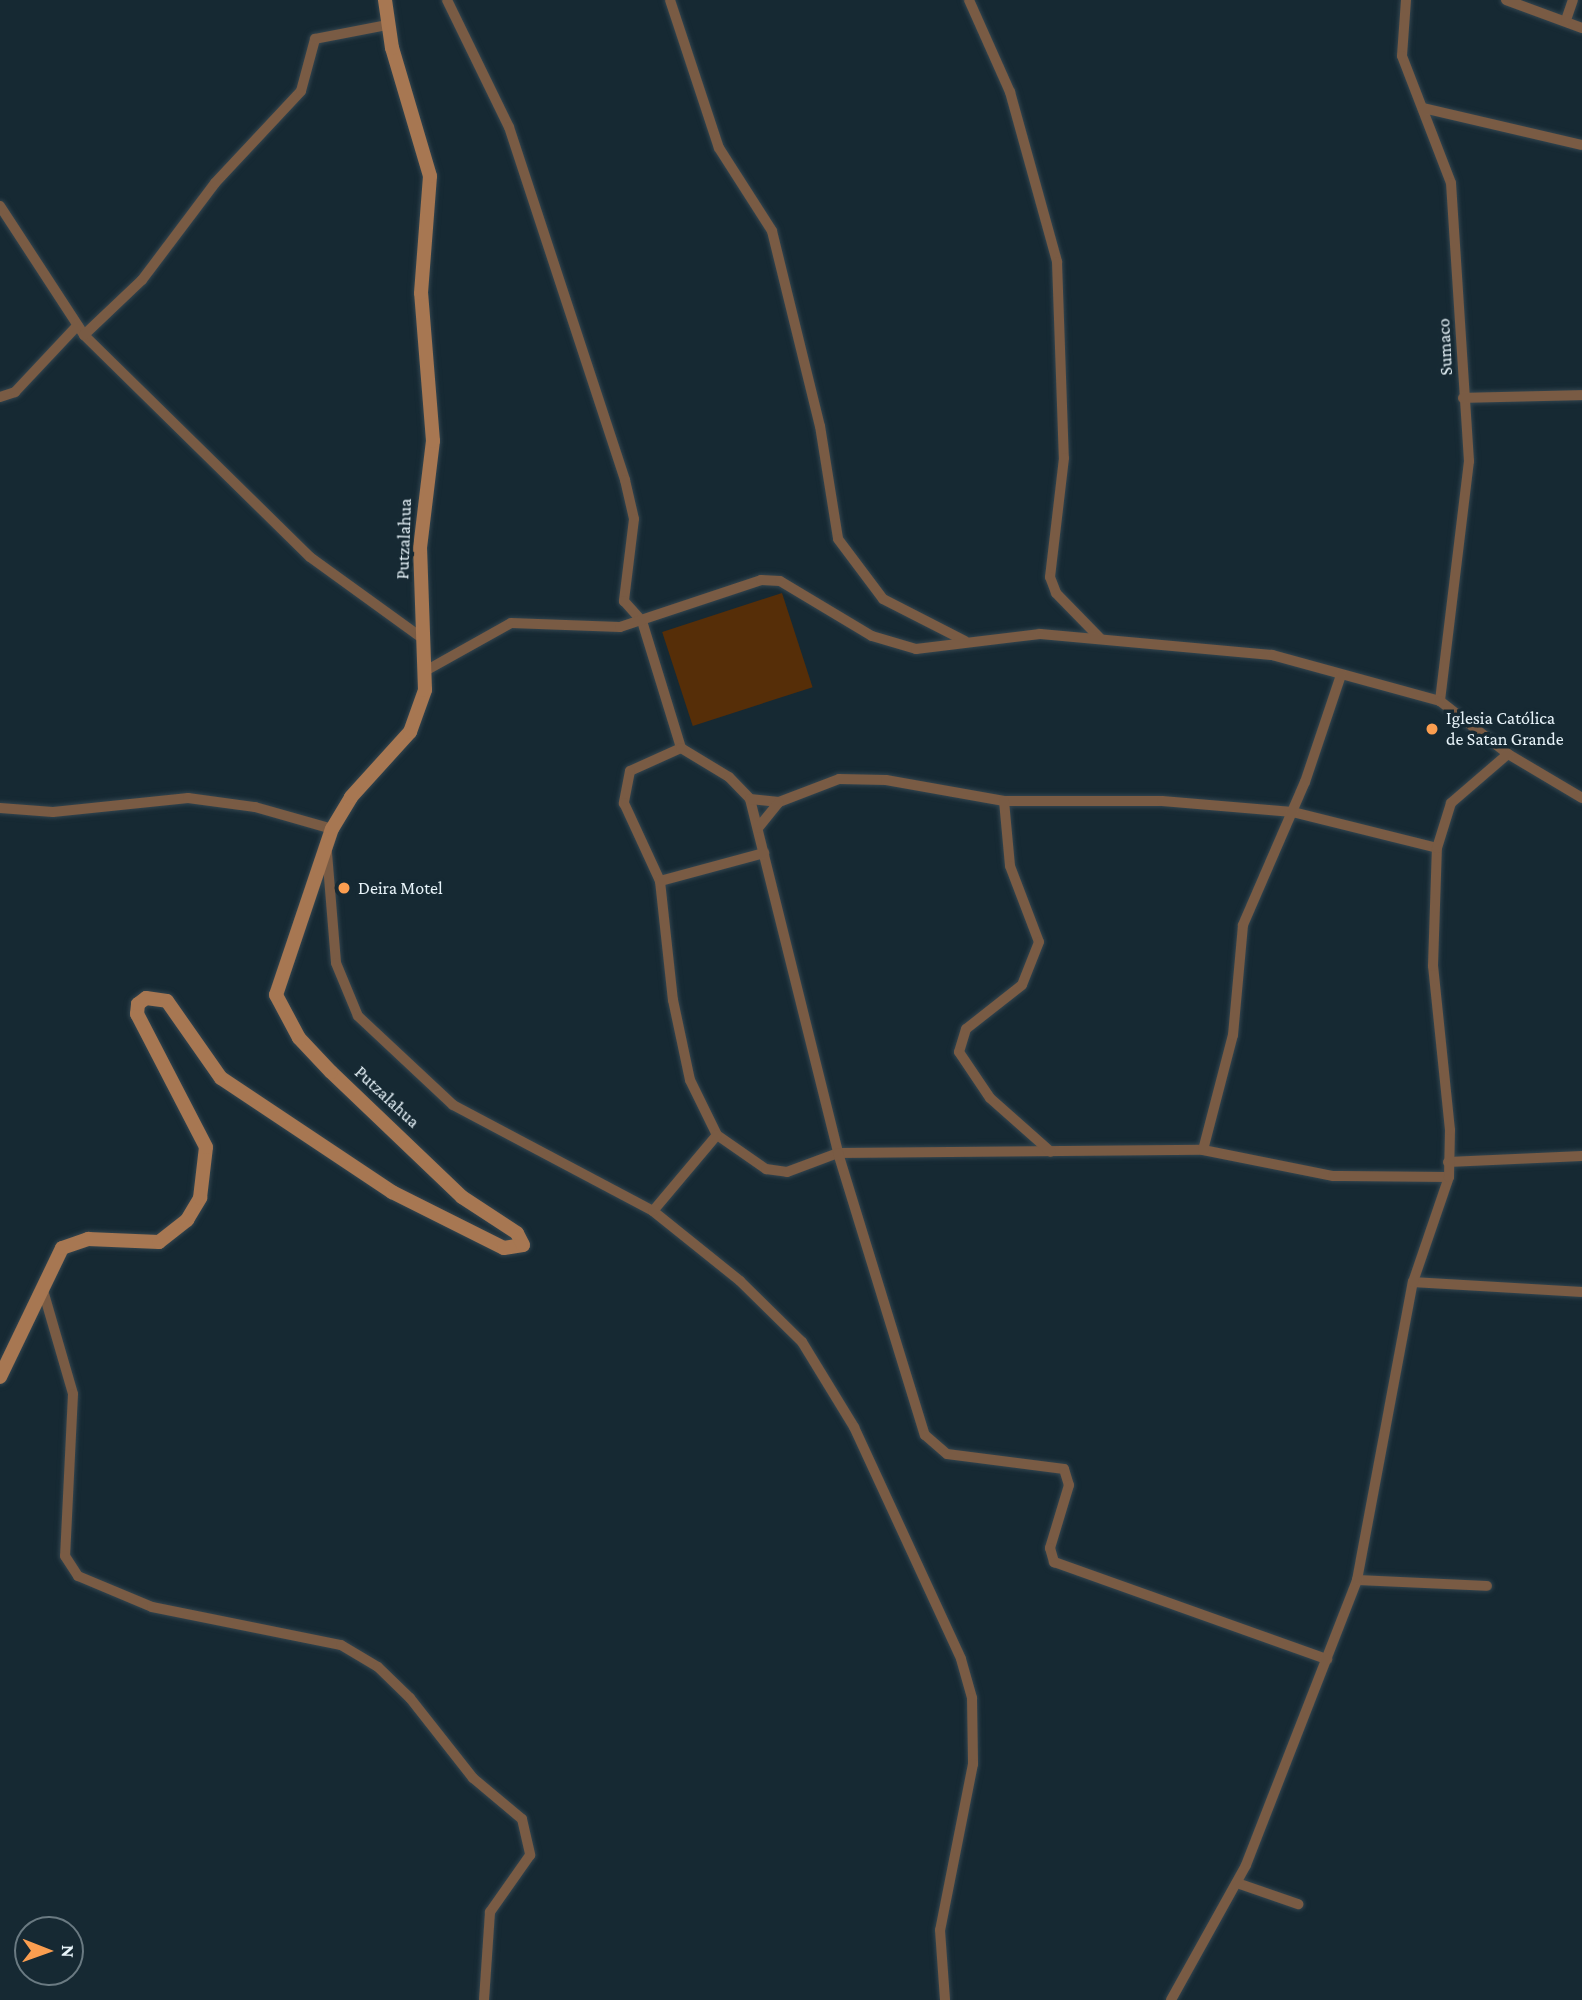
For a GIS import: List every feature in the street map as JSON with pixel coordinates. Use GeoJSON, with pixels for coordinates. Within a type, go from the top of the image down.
{"type":"FeatureCollection","features":[{"type":"Feature","properties":{"kind":"street","name":"Putzalahua"},"geometry":{"type":"LineString","coordinates":[[0,1377],[42,1287],[67,1244],[159,1242],[187,1220],[200,1198],[206,1147],[137,1014],[140,1001],[153,997],[167,1001],[208,1064],[244,1094],[392,1192],[503,1248],[522,1247],[517,1233],[462,1197],[331,1072],[281,1013],[279,976],[332,829],[351,797],[410,732],[427,670],[422,638],[423,502],[433,441],[421,293],[430,176],[387,24],[385,0]]}},
{"type":"Feature","properties":{"kind":"street"},"geometry":{"type":"LineString","coordinates":[[447,0],[509,127],[605,406],[634,519],[624,601],[642,621],[681,748],[729,776],[750,799],[838,1153],[899,1358],[935,1448],[1064,1469],[1069,1485],[1050,1548],[1054,1562],[1326,1659]]}},
{"type":"Feature","properties":{"kind":"street"},"geometry":{"type":"LineString","coordinates":[[670,0],[719,148],[772,230],[818,414],[838,539],[883,598],[965,641]]}},
{"type":"Feature","properties":{"kind":"street"},"geometry":{"type":"LineString","coordinates":[[969,0],[1010,92],[1057,262],[1064,458],[1050,577],[1056,593],[1098,637]]}},
{"type":"Feature","properties":{"kind":"street","name":"Sumaco"},"geometry":{"type":"LineString","coordinates":[[1406,0],[1399,40],[1451,183],[1464,398],[1468,493],[1440,701]]}},
{"type":"Feature","properties":{"kind":"street"},"geometry":{"type":"LineString","coordinates":[[1506,0],[1582,28]]}},
{"type":"Feature","properties":{"kind":"street"},"geometry":{"type":"LineString","coordinates":[[1566,20],[1573,0]]}},
{"type":"Feature","properties":{"kind":"street"},"geometry":{"type":"LineString","coordinates":[[85,335],[142,279],[215,183],[301,91],[315,39],[387,24]]}},
{"type":"Feature","properties":{"kind":"street"},"geometry":{"type":"LineString","coordinates":[[1423,108],[1582,145]]}},
{"type":"Feature","properties":{"kind":"street"},"geometry":{"type":"LineString","coordinates":[[0,206],[85,335],[310,557],[422,638]]}},
{"type":"Feature","properties":{"kind":"street"},"geometry":{"type":"LineString","coordinates":[[0,397],[15,392],[77,326]]}},
{"type":"Feature","properties":{"kind":"street"},"geometry":{"type":"LineString","coordinates":[[1464,398],[1582,395]]}},
{"type":"Feature","properties":{"kind":"street"},"geometry":{"type":"LineString","coordinates":[[427,670],[511,623],[599,630],[642,621],[761,580],[780,581],[894,646],[939,650],[965,641],[1098,637],[1272,655],[1440,701],[1508,754],[1582,798]]}},
{"type":"Feature","properties":{"kind":"street"},"geometry":{"type":"LineString","coordinates":[[1203,1150],[1233,1035],[1242,925],[1293,812],[1341,675]]}},
{"type":"Feature","properties":{"kind":"street"},"geometry":{"type":"LineString","coordinates":[[681,748],[630,772],[624,787],[624,803],[660,881],[673,1000],[690,1080],[717,1135],[766,1169],[787,1172],[838,1153],[1203,1150],[1333,1176],[1449,1177]]}},
{"type":"Feature","properties":{"kind":"street"},"geometry":{"type":"LineString","coordinates":[[1171,2000],[1237,1883],[1357,1580],[1413,1282],[1449,1177],[1433,966],[1437,848],[1451,803],[1508,754]]}},
{"type":"Feature","properties":{"kind":"street"},"geometry":{"type":"LineString","coordinates":[[750,799],[779,802],[839,779],[860,779],[1004,801],[1162,801],[1293,812],[1437,848]]}},
{"type":"Feature","properties":{"kind":"street"},"geometry":{"type":"LineString","coordinates":[[0,808],[35,813],[188,798],[256,807],[332,829]]}},
{"type":"Feature","properties":{"kind":"street"},"geometry":{"type":"LineString","coordinates":[[1004,801],[1010,866],[1039,942],[1022,985],[966,1029],[959,1052],[990,1098],[1052,1152]]}},
{"type":"Feature","properties":{"kind":"street"},"geometry":{"type":"LineString","coordinates":[[758,828],[779,802]]}},
{"type":"Feature","properties":{"kind":"street"},"geometry":{"type":"LineString","coordinates":[[327,849],[336,963],[358,1016],[453,1105],[653,1211],[758,1297],[802,1342],[854,1427],[961,1659],[975,1728],[940,1930],[945,2000]]}},
{"type":"Feature","properties":{"kind":"street"},"geometry":{"type":"LineString","coordinates":[[660,881],[764,853]]}},
{"type":"Feature","properties":{"kind":"street"},"geometry":{"type":"LineString","coordinates":[[653,1211],[717,1135]]}},
{"type":"Feature","properties":{"kind":"street"},"geometry":{"type":"LineString","coordinates":[[1448,1162],[1582,1156]]}},
{"type":"Feature","properties":{"kind":"street"},"geometry":{"type":"LineString","coordinates":[[1413,1282],[1582,1292]]}},
{"type":"Feature","properties":{"kind":"street"},"geometry":{"type":"LineString","coordinates":[[42,1287],[73,1394],[65,1556],[78,1576],[152,1607],[341,1645],[378,1667],[410,1698],[473,1778],[522,1819],[530,1855],[490,1912],[485,2000]]}},
{"type":"Feature","properties":{"kind":"street"},"geometry":{"type":"LineString","coordinates":[[1357,1580],[1487,1586]]}},
{"type":"Feature","properties":{"kind":"street"},"geometry":{"type":"LineString","coordinates":[[1237,1883],[1298,1905]]}},
{"type":"Feature","properties":{"kind":"shaded area"},"geometry":{"type":"Polygon","coordinates":[[[782,593],[813,687],[693,726],[662,632],[782,593]]]}},
{"type":"Feature","properties":{"kind":"place","name":"Iglesia Católica de Satan Grande"},"geometry":{"type":"Point","coordinates":[1432,729]}},
{"type":"Feature","properties":{"kind":"place","name":"Deira Motel"},"geometry":{"type":"Point","coordinates":[344,888]}}]}
